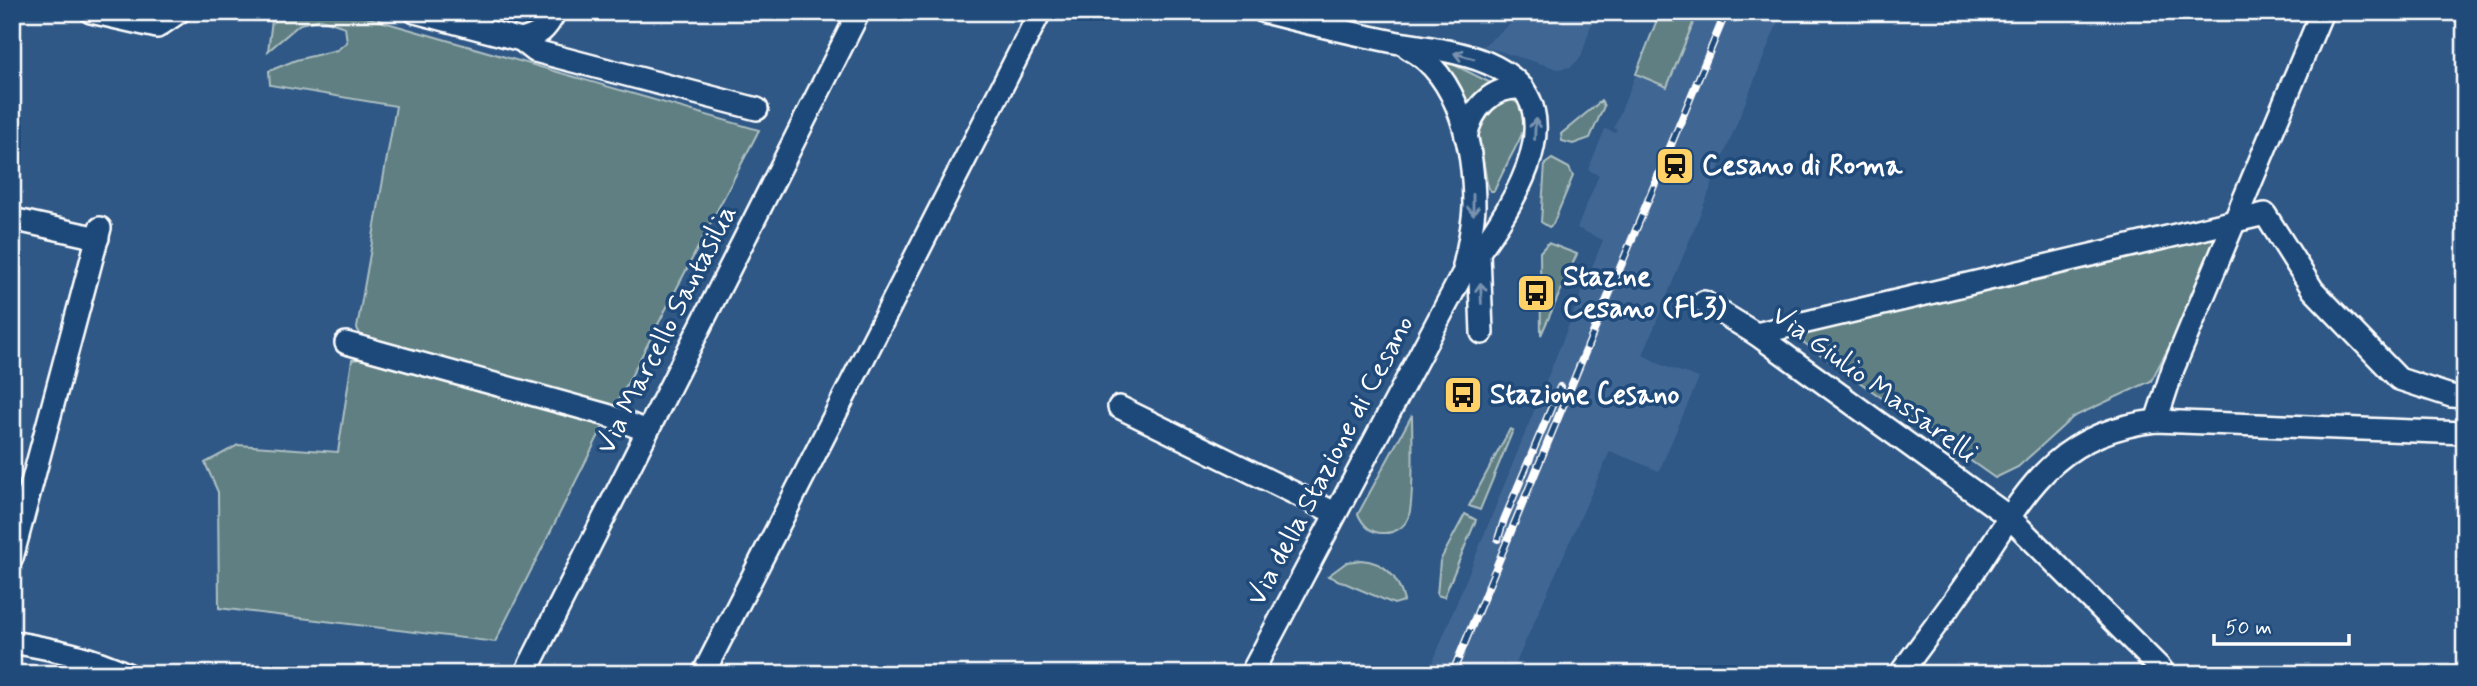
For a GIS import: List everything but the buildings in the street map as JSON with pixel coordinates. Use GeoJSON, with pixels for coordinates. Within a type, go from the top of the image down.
{"type":"FeatureCollection","features":[{"type":"Feature","properties":{"kind":"street"},"geometry":{"type":"LineString","coordinates":[[91,12],[157,27],[179,12]]}},
{"type":"Feature","properties":{"kind":"street"},"geometry":{"type":"LineString","coordinates":[[415,12],[521,40],[535,51],[757,109]]}},
{"type":"Feature","properties":{"kind":"street"},"geometry":{"type":"LineString","coordinates":[[521,40],[547,29],[555,12]]}},
{"type":"Feature","properties":{"kind":"street","name":"Via Marcello Santasilia"},"geometry":{"type":"LineString","coordinates":[[525,674],[859,12]]}},
{"type":"Feature","properties":{"kind":"street"},"geometry":{"type":"LineString","coordinates":[[702,674],[1040,12]]}},
{"type":"Feature","properties":{"kind":"street","name":"Via della Stazione di Cesano"},"geometry":{"type":"LineString","coordinates":[[1251,674],[1462,275],[1500,222],[1531,157],[1536,124],[1534,110],[1523,88],[1508,75],[1487,64],[1439,49],[1264,12]]}},
{"type":"Feature","properties":{"kind":"street"},"geometry":{"type":"LineString","coordinates":[[2156,421],[2173,369],[2322,12]]}},
{"type":"Feature","properties":{"kind":"street","name":"Via della Stazione di Cesano"},"geometry":{"type":"LineString","coordinates":[[1397,42],[1421,55],[1441,76],[1455,102],[1466,137],[1474,208],[1462,275]]}},
{"type":"Feature","properties":{"kind":"street"},"geometry":{"type":"LineString","coordinates":[[1466,137],[1472,116],[1487,99],[1502,90],[1523,88]]}},
{"type":"Feature","properties":{"kind":"street"},"geometry":{"type":"LineString","coordinates":[[1756,334],[2265,214],[2313,290],[2399,379],[2451,396],[2465,397]]}},
{"type":"Feature","properties":{"kind":"street"},"geometry":{"type":"LineString","coordinates":[[12,219],[99,233],[22,487],[12,558]]}},
{"type":"Feature","properties":{"kind":"street"},"geometry":{"type":"LineString","coordinates":[[1479,253],[1482,333]]}},
{"type":"Feature","properties":{"kind":"street","name":"Via Giulio Massarelli"},"geometry":{"type":"LineString","coordinates":[[1704,302],[1756,334],[2009,517],[2161,669]]}},
{"type":"Feature","properties":{"kind":"street"},"geometry":{"type":"LineString","coordinates":[[346,344],[607,415],[647,431]]}},
{"type":"Feature","properties":{"kind":"street"},"geometry":{"type":"LineString","coordinates":[[1119,407],[1335,513]]}},
{"type":"Feature","properties":{"kind":"street"},"geometry":{"type":"LineString","coordinates":[[1900,674],[1969,579],[2009,517],[2055,461],[2077,446],[2110,430],[2156,421],[2465,433]]}},
{"type":"Feature","properties":{"kind":"street"},"geometry":{"type":"LineString","coordinates":[[12,642],[62,651],[107,664],[127,674]]}},
{"type":"Feature","properties":{"kind":"shaded area"},"geometry":{"type":"Polygon","coordinates":[[[1525,12],[1595,12],[1581,57],[1571,67],[1558,69],[1483,46],[1525,12]]]}},
{"type":"Feature","properties":{"kind":"shaded area"},"geometry":{"type":"Polygon","coordinates":[[[1698,12],[1782,12],[1643,355],[1664,366],[1699,378],[1659,471],[1610,451],[1511,674],[1428,674],[1603,240],[1577,228],[1599,175],[1588,170],[1605,129],[1616,133],[1617,129],[1614,128],[1636,74],[1667,86],[1698,12]]]}},
{"type":"Feature","properties":{"kind":"green space"},"geometry":{"type":"Polygon","coordinates":[[[273,12],[349,12],[759,130],[614,409],[362,338],[357,328],[396,106],[270,85],[269,71],[296,60],[337,50],[347,42],[345,27],[321,19],[300,24],[268,51],[273,12]]]}},
{"type":"Feature","properties":{"kind":"green space"},"geometry":{"type":"Polygon","coordinates":[[[1660,12],[1686,12],[1696,16],[1667,87],[1636,74],[1660,12]]]}},
{"type":"Feature","properties":{"kind":"green space"},"geometry":{"type":"Polygon","coordinates":[[[1432,54],[1495,85],[1466,112],[1432,54]]]}},
{"type":"Feature","properties":{"kind":"green space"},"geometry":{"type":"Polygon","coordinates":[[[1504,99],[1523,107],[1525,124],[1494,191],[1491,191],[1488,188],[1477,125],[1479,118],[1504,99]]]}},
{"type":"Feature","properties":{"kind":"green space"},"geometry":{"type":"Polygon","coordinates":[[[1601,101],[1604,106],[1590,138],[1573,144],[1562,141],[1561,134],[1601,101]]]}},
{"type":"Feature","properties":{"kind":"green space"},"geometry":{"type":"Polygon","coordinates":[[[1552,159],[1569,168],[1573,176],[1553,224],[1549,227],[1541,222],[1545,164],[1552,159]]]}},
{"type":"Feature","properties":{"kind":"green space"},"geometry":{"type":"Polygon","coordinates":[[[2211,237],[2218,250],[2210,270],[2151,381],[2073,417],[2018,467],[1995,478],[1800,340],[1804,331],[2211,237]]]}},
{"type":"Feature","properties":{"kind":"green space"},"geometry":{"type":"Polygon","coordinates":[[[1548,243],[1577,254],[1541,335],[1540,252],[1548,243]]]}},
{"type":"Feature","properties":{"kind":"green space"},"geometry":{"type":"Polygon","coordinates":[[[368,358],[604,425],[495,642],[219,608],[218,492],[205,463],[238,445],[338,452],[352,360],[368,358]]]}},
{"type":"Feature","properties":{"kind":"green space"},"geometry":{"type":"Polygon","coordinates":[[[1412,415],[1412,484],[1408,518],[1404,525],[1394,531],[1374,532],[1358,514],[1412,415]]]}},
{"type":"Feature","properties":{"kind":"green space"},"geometry":{"type":"Polygon","coordinates":[[[1510,429],[1513,430],[1480,510],[1469,506],[1510,429]]]}},
{"type":"Feature","properties":{"kind":"green space"},"geometry":{"type":"Polygon","coordinates":[[[1465,514],[1476,520],[1444,597],[1437,595],[1440,561],[1465,514]]]}},
{"type":"Feature","properties":{"kind":"green space"},"geometry":{"type":"Polygon","coordinates":[[[1370,561],[1390,572],[1404,601],[1394,604],[1328,576],[1347,562],[1370,561]]]}},
{"type":"Feature","properties":{"kind":"railway"},"geometry":{"type":"LineString","coordinates":[[1452,674],[1726,12]]}},
{"type":"Feature","properties":{"kind":"railway"},"geometry":{"type":"LineString","coordinates":[[1498,539],[1560,387]]}},
{"type":"Feature","properties":{"kind":"place","name":"Cesano di Roma"},"geometry":{"type":"Point","coordinates":[1675,166]}},
{"type":"Feature","properties":{"kind":"place","name":"Staz.ne Cesano (FL3)"},"geometry":{"type":"Point","coordinates":[1536,293]}},
{"type":"Feature","properties":{"kind":"place","name":"Stazione Cesano"},"geometry":{"type":"Point","coordinates":[1463,395]}}]}
